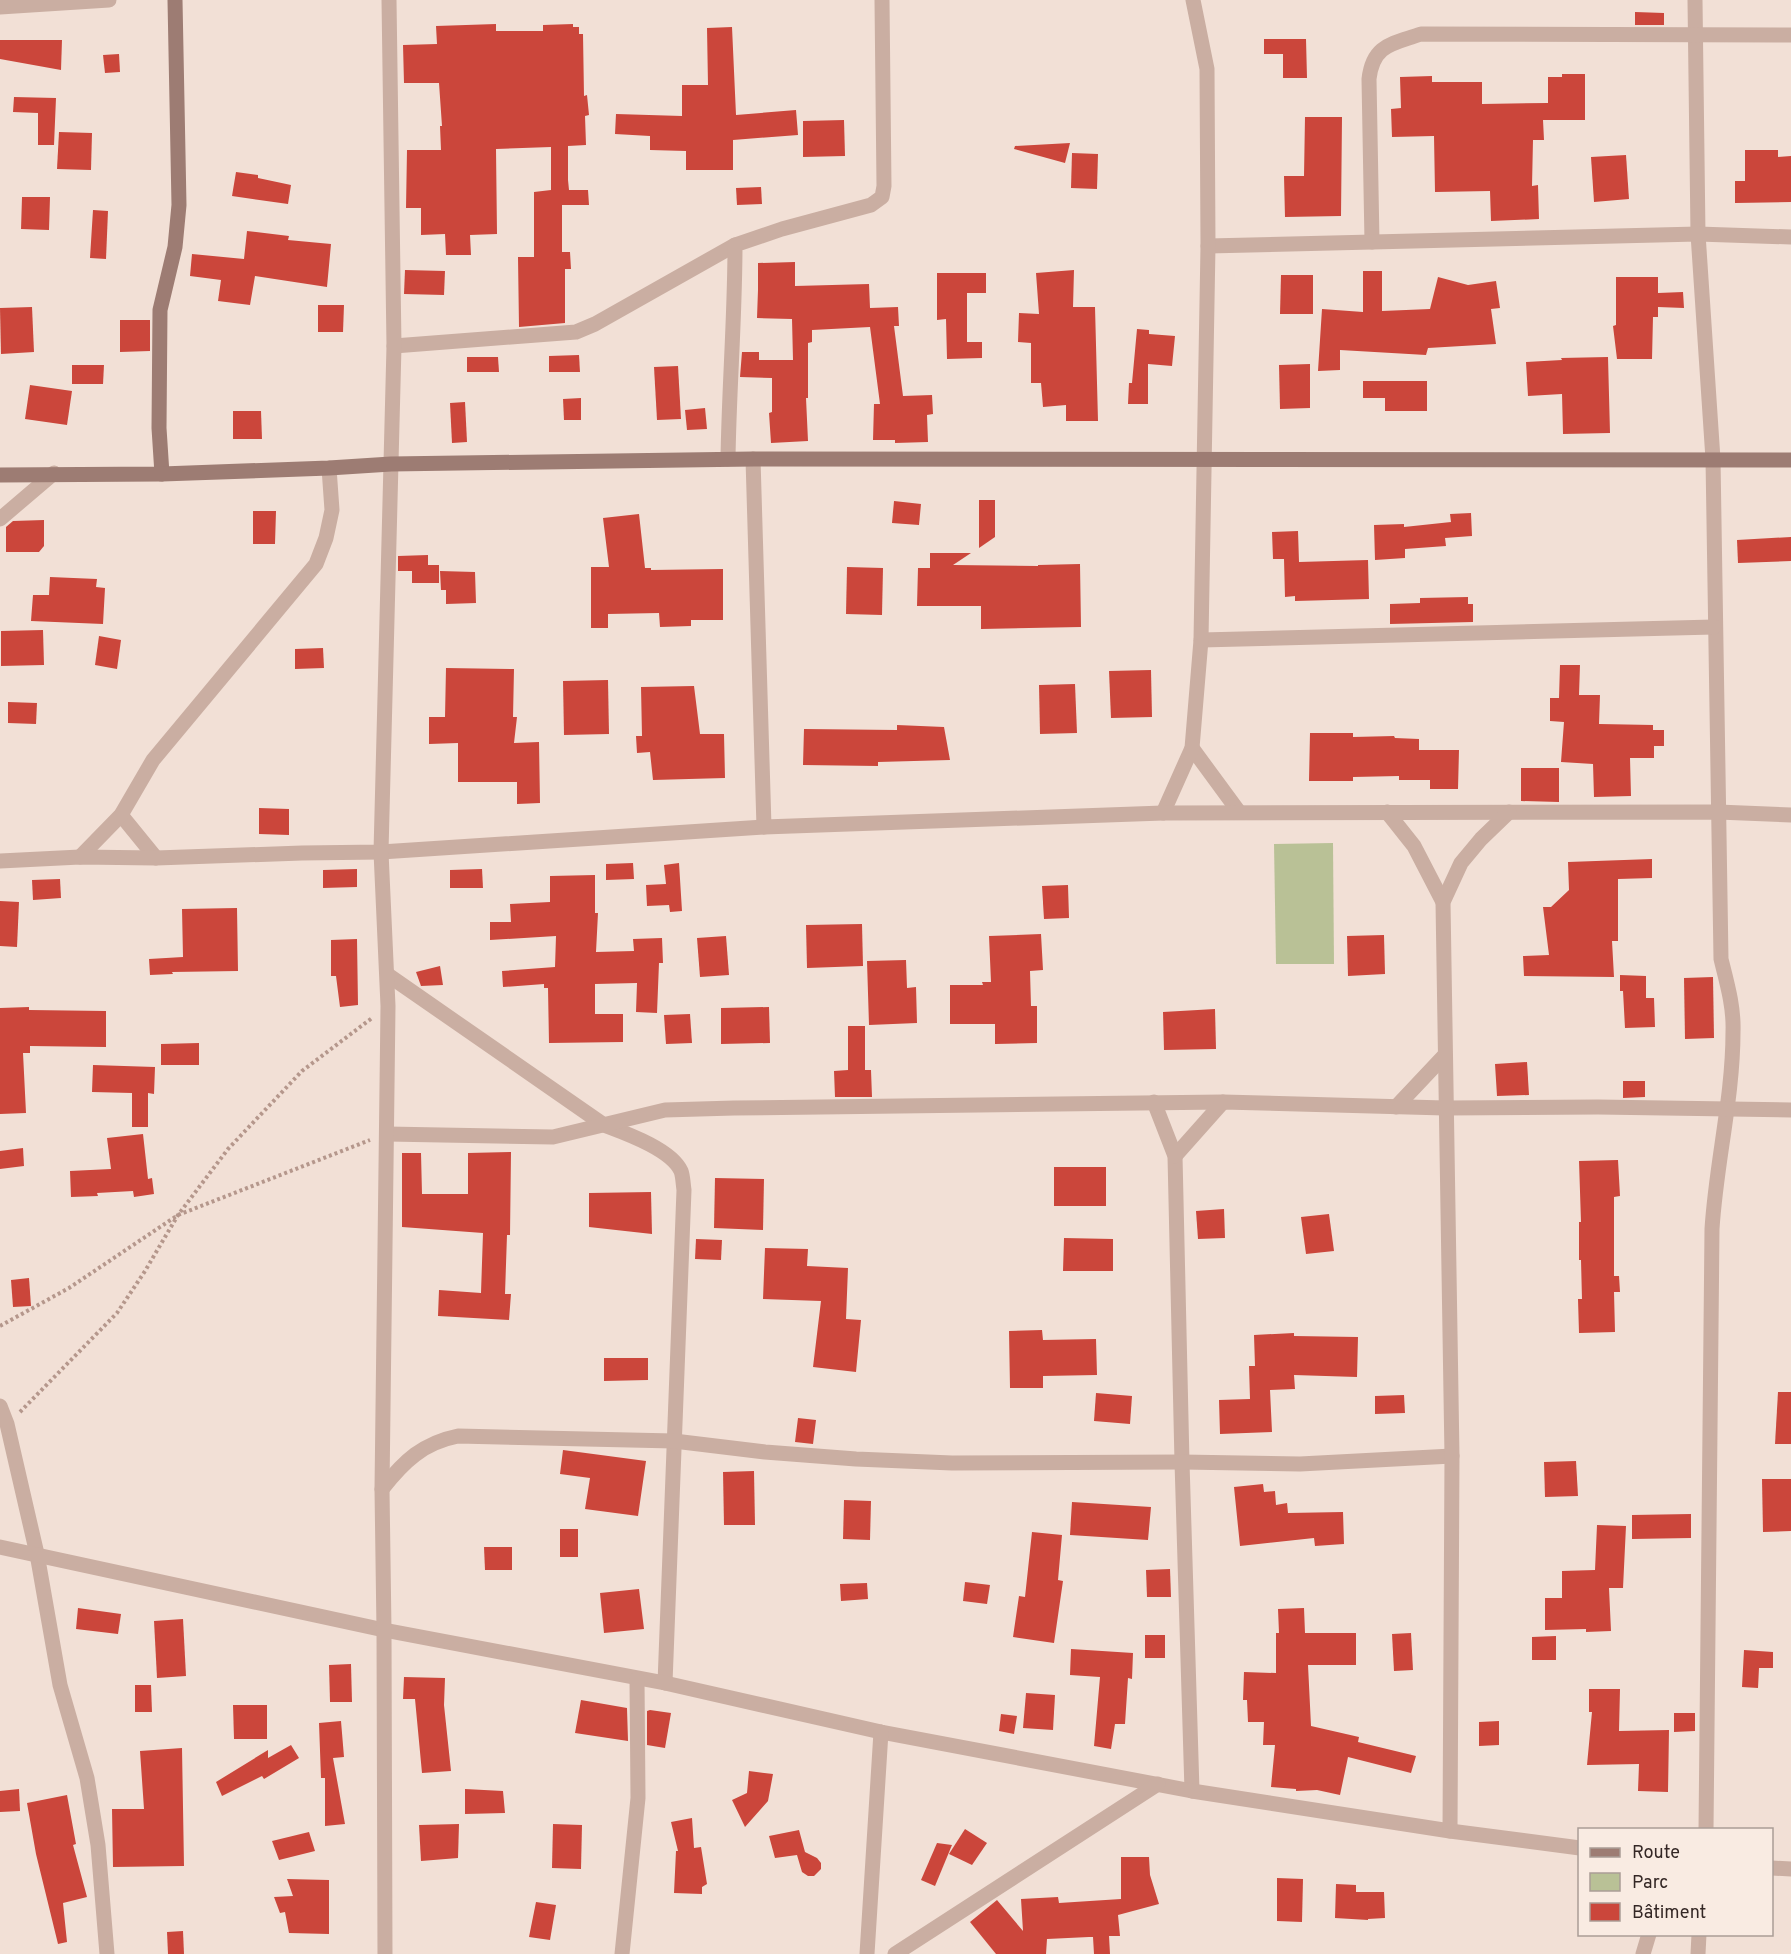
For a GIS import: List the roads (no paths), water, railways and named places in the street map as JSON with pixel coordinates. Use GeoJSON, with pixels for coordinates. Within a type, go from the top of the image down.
{"type":"FeatureCollection","features":[{"type":"Feature","properties":{"kind":"main road"},"geometry":{"type":"LineString","coordinates":[[162,474],[159,428],[160,310],[175,247],[179,205],[175,0]]}},
{"type":"Feature","properties":{"kind":"main road"},"geometry":{"type":"LineString","coordinates":[[0,475],[162,474],[391,464],[728,459],[1791,460]]}},
{"type":"Feature","properties":{"kind":"street"},"geometry":{"type":"LineString","coordinates":[[0,7],[109,0]]}},
{"type":"Feature","properties":{"kind":"street"},"geometry":{"type":"LineString","coordinates":[[385,1954],[382,1489],[388,975],[381,852],[394,346],[389,0]]}},
{"type":"Feature","properties":{"kind":"street"},"geometry":{"type":"LineString","coordinates":[[394,346],[576,333],[735,245],[782,229],[871,206],[882,197],[884,186],[885,79],[882,0]]}},
{"type":"Feature","properties":{"kind":"street"},"geometry":{"type":"LineString","coordinates":[[1163,813],[1192,748],[1201,640],[1208,246],[1207,69],[1193,0]]}},
{"type":"Feature","properties":{"kind":"street"},"geometry":{"type":"LineString","coordinates":[[1695,0],[1698,234],[1713,459],[1721,959],[1729,992],[1733,1031],[1727,1109],[1714,1192],[1712,1229],[1706,1828]]}},
{"type":"Feature","properties":{"kind":"street"},"geometry":{"type":"LineString","coordinates":[[1372,242],[1369,79],[1371,64],[1384,47],[1421,34],[1791,35]]}},
{"type":"Feature","properties":{"kind":"street"},"geometry":{"type":"LineString","coordinates":[[1208,246],[1698,234],[1791,237]]}},
{"type":"Feature","properties":{"kind":"street"},"geometry":{"type":"LineString","coordinates":[[728,459],[735,245]]}},
{"type":"Feature","properties":{"kind":"street"},"geometry":{"type":"LineString","coordinates":[[753,459],[764,827]]}},
{"type":"Feature","properties":{"kind":"street"},"geometry":{"type":"LineString","coordinates":[[81,857],[121,815],[153,760],[316,564],[326,538],[332,510],[330,468]]}},
{"type":"Feature","properties":{"kind":"street"},"geometry":{"type":"LineString","coordinates":[[0,519],[54,473]]}},
{"type":"Feature","properties":{"kind":"street"},"geometry":{"type":"LineString","coordinates":[[1201,640],[1714,627]]}},
{"type":"Feature","properties":{"kind":"street"},"geometry":{"type":"LineString","coordinates":[[1192,748],[1239,812]]}},
{"type":"Feature","properties":{"kind":"street"},"geometry":{"type":"LineString","coordinates":[[1387,812],[1414,846],[1443,902]]}},
{"type":"Feature","properties":{"kind":"street"},"geometry":{"type":"LineString","coordinates":[[1450,1831],[1452,1456],[1443,902],[1461,863],[1481,839],[1509,812]]}},
{"type":"Feature","properties":{"kind":"street"},"geometry":{"type":"LineString","coordinates":[[0,861],[81,857],[156,858],[381,852],[764,827],[1163,813],[1718,812],[1791,815]]}},
{"type":"Feature","properties":{"kind":"street"},"geometry":{"type":"LineString","coordinates":[[121,815],[156,858]]}},
{"type":"Feature","properties":{"kind":"street"},"geometry":{"type":"LineString","coordinates":[[388,975],[604,1125],[642,1139],[666,1155],[681,1170],[684,1190],[665,1683]]}},
{"type":"Feature","properties":{"kind":"street"},"geometry":{"type":"LineString","coordinates":[[1396,1107],[1445,1055]]}},
{"type":"Feature","properties":{"kind":"street"},"geometry":{"type":"LineString","coordinates":[[1154,1102],[1175,1156],[1192,1791]]}},
{"type":"Feature","properties":{"kind":"street"},"geometry":{"type":"LineString","coordinates":[[387,1134],[553,1137],[665,1110],[1223,1102],[1445,1108],[1598,1107],[1791,1110]]}},
{"type":"Feature","properties":{"kind":"street"},"geometry":{"type":"LineString","coordinates":[[1175,1156],[1223,1102]]}},
{"type":"Feature","properties":{"kind":"street"},"geometry":{"type":"LineString","coordinates":[[0,1406],[7,1424],[37,1554],[60,1685],[87,1778],[98,1845],[107,1954]]}},
{"type":"Feature","properties":{"kind":"street"},"geometry":{"type":"LineString","coordinates":[[382,1489],[398,1469],[437,1440],[458,1436],[674,1441],[765,1452],[867,1460],[952,1463],[1300,1464],[1452,1456]]}},
{"type":"Feature","properties":{"kind":"street"},"geometry":{"type":"LineString","coordinates":[[0,1547],[384,1630],[665,1683],[881,1732],[1192,1791],[1450,1831],[1578,1848]]}},
{"type":"Feature","properties":{"kind":"street"},"geometry":{"type":"LineString","coordinates":[[622,1954],[638,1798],[637,1679]]}},
{"type":"Feature","properties":{"kind":"street"},"geometry":{"type":"LineString","coordinates":[[867,1954],[881,1732]]}},
{"type":"Feature","properties":{"kind":"street"},"geometry":{"type":"LineString","coordinates":[[895,1954],[1158,1784]]}},
{"type":"Feature","properties":{"kind":"street"},"geometry":{"type":"LineString","coordinates":[[1773,1868],[1791,1869]]}},
{"type":"Feature","properties":{"kind":"street"},"geometry":{"type":"LineString","coordinates":[[1643,1954],[1649,1936]]}},
{"type":"Feature","properties":{"kind":"street"},"geometry":{"type":"LineString","coordinates":[[1698,1936],[1698,1954]]}}]}
